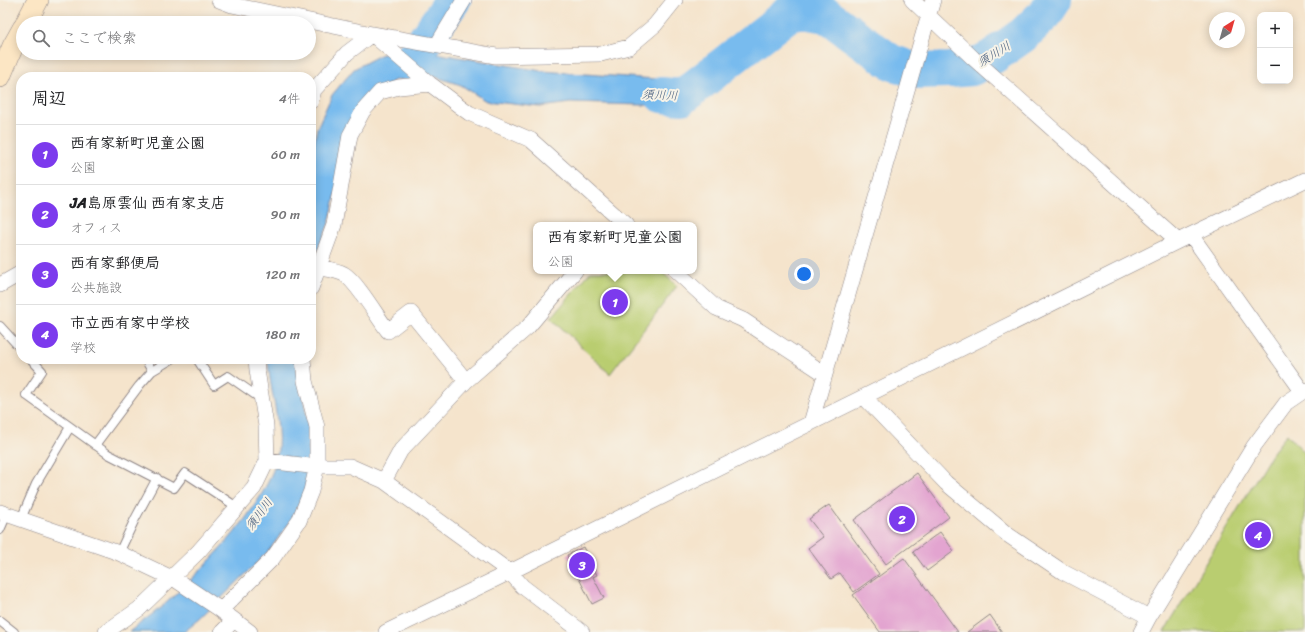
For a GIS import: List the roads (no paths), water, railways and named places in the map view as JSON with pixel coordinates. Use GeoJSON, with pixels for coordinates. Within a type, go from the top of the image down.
{"type":"FeatureCollection","features":[{"type":"Feature","properties":{"kind":"street"},"geometry":{"type":"LineString","coordinates":[[30,16],[38,0]]}},
{"type":"Feature","properties":{"kind":"street"},"geometry":{"type":"LineString","coordinates":[[427,43],[464,0]]}},
{"type":"Feature","properties":{"kind":"street"},"geometry":{"type":"LineString","coordinates":[[316,21],[372,34],[496,56],[601,54],[629,47],[655,25],[675,0]]}},
{"type":"Feature","properties":{"kind":"street"},"geometry":{"type":"LineString","coordinates":[[912,0],[973,58],[1185,238],[1304,391],[1286,403],[1254,446],[1148,617],[1141,632]]}},
{"type":"Feature","properties":{"kind":"street"},"geometry":{"type":"LineString","coordinates":[[811,423],[933,0]]}},
{"type":"Feature","properties":{"kind":"street"},"geometry":{"type":"LineString","coordinates":[[229,2],[292,16]]}},
{"type":"Feature","properties":{"kind":"street"},"geometry":{"type":"LineString","coordinates":[[372,34],[428,82],[469,113],[531,140],[618,222]]}},
{"type":"Feature","properties":{"kind":"street"},"geometry":{"type":"LineString","coordinates":[[316,88],[347,53],[372,34]]}},
{"type":"Feature","properties":{"kind":"street"},"geometry":{"type":"LineString","coordinates":[[0,77],[16,41]]}},
{"type":"Feature","properties":{"kind":"street"},"geometry":{"type":"LineString","coordinates":[[316,263],[334,225],[350,135],[363,111],[380,92],[428,82]]}},
{"type":"Feature","properties":{"kind":"street"},"geometry":{"type":"LineString","coordinates":[[386,632],[1305,180]]}},
{"type":"Feature","properties":{"kind":"street"},"geometry":{"type":"LineString","coordinates":[[316,267],[334,270],[344,274],[352,280],[388,331],[411,313],[466,381]]}},
{"type":"Feature","properties":{"kind":"street"},"geometry":{"type":"LineString","coordinates":[[384,481],[401,450],[466,381],[528,327],[572,274]]}},
{"type":"Feature","properties":{"kind":"street"},"geometry":{"type":"LineString","coordinates":[[679,274],[716,308],[743,320],[825,374]]}},
{"type":"Feature","properties":{"kind":"street"},"geometry":{"type":"LineString","coordinates":[[0,285],[16,276]]}},
{"type":"Feature","properties":{"kind":"street"},"geometry":{"type":"LineString","coordinates":[[106,632],[139,609],[173,579],[254,488],[269,461],[266,426],[256,364]]}},
{"type":"Feature","properties":{"kind":"street"},"geometry":{"type":"LineString","coordinates":[[219,609],[273,558],[299,521],[311,491],[317,427],[305,381],[303,364]]}},
{"type":"Feature","properties":{"kind":"street"},"geometry":{"type":"LineString","coordinates":[[864,397],[946,483],[1008,535],[1063,572],[1148,617]]}},
{"type":"Feature","properties":{"kind":"street"},"geometry":{"type":"LineString","coordinates":[[269,461],[314,466],[350,466],[384,481],[510,572],[522,586],[582,632]]}},
{"type":"Feature","properties":{"kind":"street"},"geometry":{"type":"LineString","coordinates":[[3,513],[120,553],[173,579],[219,609],[250,632]]}},
{"type":"Feature","properties":{"kind":"street"},"geometry":{"type":"LineString","coordinates":[[222,632],[234,620]]}},
{"type":"Feature","properties":{"kind":"lane"},"geometry":{"type":"LineString","coordinates":[[0,326],[16,344]]}},
{"type":"Feature","properties":{"kind":"lane"},"geometry":{"type":"LineString","coordinates":[[35,364],[42,371],[26,395],[108,454],[158,478],[174,488],[185,473],[237,507]]}},
{"type":"Feature","properties":{"kind":"lane"},"geometry":{"type":"LineString","coordinates":[[148,364],[152,371]]}},
{"type":"Feature","properties":{"kind":"lane"},"geometry":{"type":"LineString","coordinates":[[95,444],[139,386],[152,371],[164,364]]}},
{"type":"Feature","properties":{"kind":"lane"},"geometry":{"type":"LineString","coordinates":[[200,364],[214,385],[228,376],[262,399]]}},
{"type":"Feature","properties":{"kind":"lane"},"geometry":{"type":"LineString","coordinates":[[21,519],[36,484],[70,427]]}},
{"type":"Feature","properties":{"kind":"lane"},"geometry":{"type":"LineString","coordinates":[[120,553],[135,519],[158,478]]}},
{"type":"Feature","properties":{"kind":"lane"},"geometry":{"type":"LineString","coordinates":[[0,530],[3,513]]}},
{"type":"Feature","properties":{"kind":"lane"},"geometry":{"type":"LineString","coordinates":[[0,621],[14,632]]}},
{"type":"Feature","properties":{"kind":"water"},"geometry":{"type":"Polygon","coordinates":[[[404,48],[542,71],[670,80],[717,79],[679,106],[570,103],[540,107],[486,101],[461,85],[436,77],[395,80],[357,107],[329,223],[316,254],[317,128],[332,95],[354,69],[380,55],[404,48]]]}},
{"type":"Feature","properties":{"kind":"water"},"geometry":{"type":"Polygon","coordinates":[[[268,364],[298,364],[297,370],[308,422],[309,455],[305,490],[293,518],[267,553],[201,618],[184,632],[129,632],[169,601],[204,566],[237,529],[265,489],[274,469],[278,450],[278,427],[268,364]]]}},
{"type":"Feature","properties":{"kind":"waterway"},"geometry":{"type":"LineString","coordinates":[[409,63],[453,0]]}},
{"type":"Feature","properties":{"kind":"waterway","name":"須川川"},"geometry":{"type":"LineString","coordinates":[[662,95],[682,97],[791,12],[808,12],[826,15],[891,62],[916,71],[949,70],[972,68],[992,57],[1023,35],[1045,14],[1054,0]]}},
{"type":"Feature","properties":{"kind":"place","name":"西有家新町児童公園"},"geometry":{"type":"Point","coordinates":[615,302]}},
{"type":"Feature","properties":{"kind":"place","name":"JA島原雲仙 西有家支店"},"geometry":{"type":"Point","coordinates":[902,519]}},
{"type":"Feature","properties":{"kind":"place","name":"市立西有家中学校"},"geometry":{"type":"Point","coordinates":[1258,535]}},
{"type":"Feature","properties":{"kind":"place","name":"西有家郵便局"},"geometry":{"type":"Point","coordinates":[582,565]}}]}
